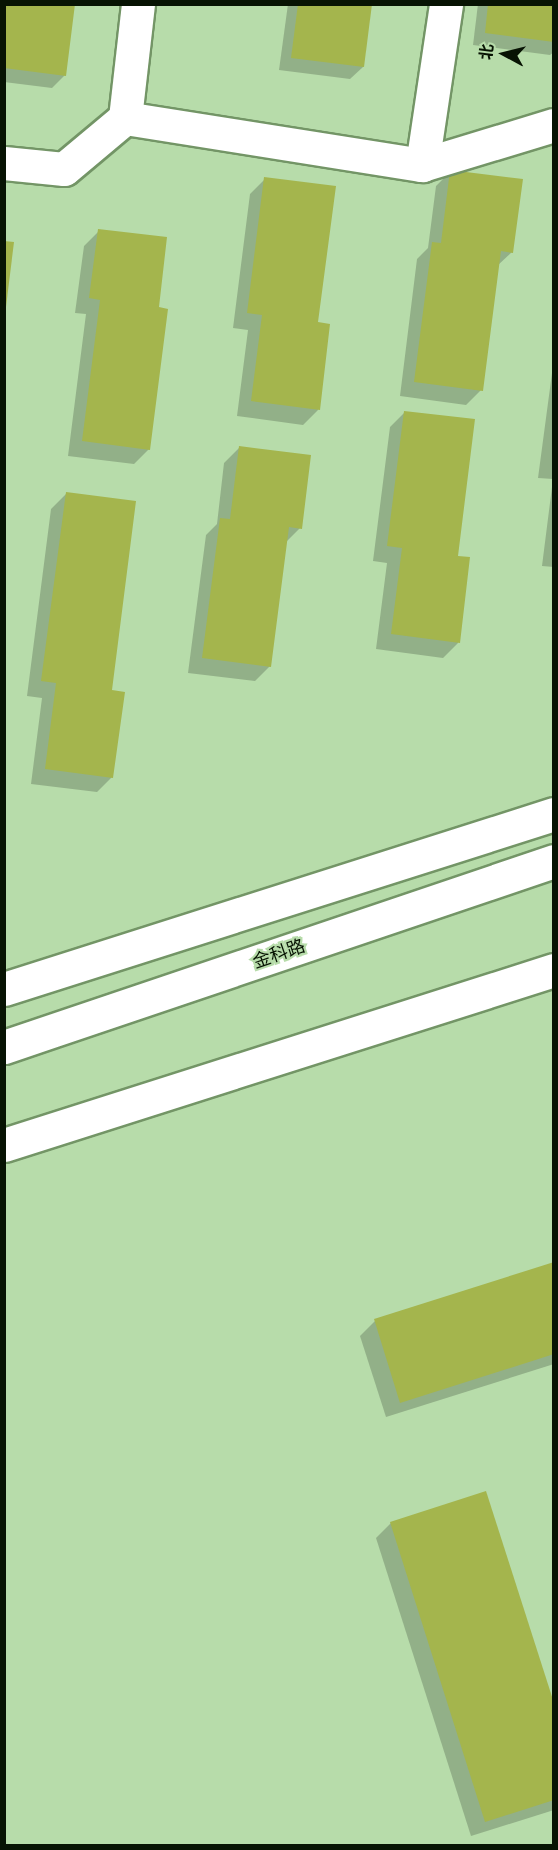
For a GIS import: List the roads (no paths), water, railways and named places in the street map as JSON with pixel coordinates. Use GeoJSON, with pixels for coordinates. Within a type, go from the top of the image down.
{"type":"FeatureCollection","features":[{"type":"Feature","properties":{"kind":"street"},"geometry":{"type":"LineString","coordinates":[[4,163],[64,169],[125,118],[138,4]]}},
{"type":"Feature","properties":{"kind":"street"},"geometry":{"type":"LineString","coordinates":[[422,165],[446,4]]}},
{"type":"Feature","properties":{"kind":"street"},"geometry":{"type":"LineString","coordinates":[[125,118],[422,165],[554,125]]}},
{"type":"Feature","properties":{"kind":"street"},"geometry":{"type":"LineString","coordinates":[[4,989],[554,814]]}},
{"type":"Feature","properties":{"kind":"street","name":"金科路"},"geometry":{"type":"LineString","coordinates":[[4,1047],[554,861]]}},
{"type":"Feature","properties":{"kind":"street"},"geometry":{"type":"LineString","coordinates":[[4,1145],[554,970]]}}]}
